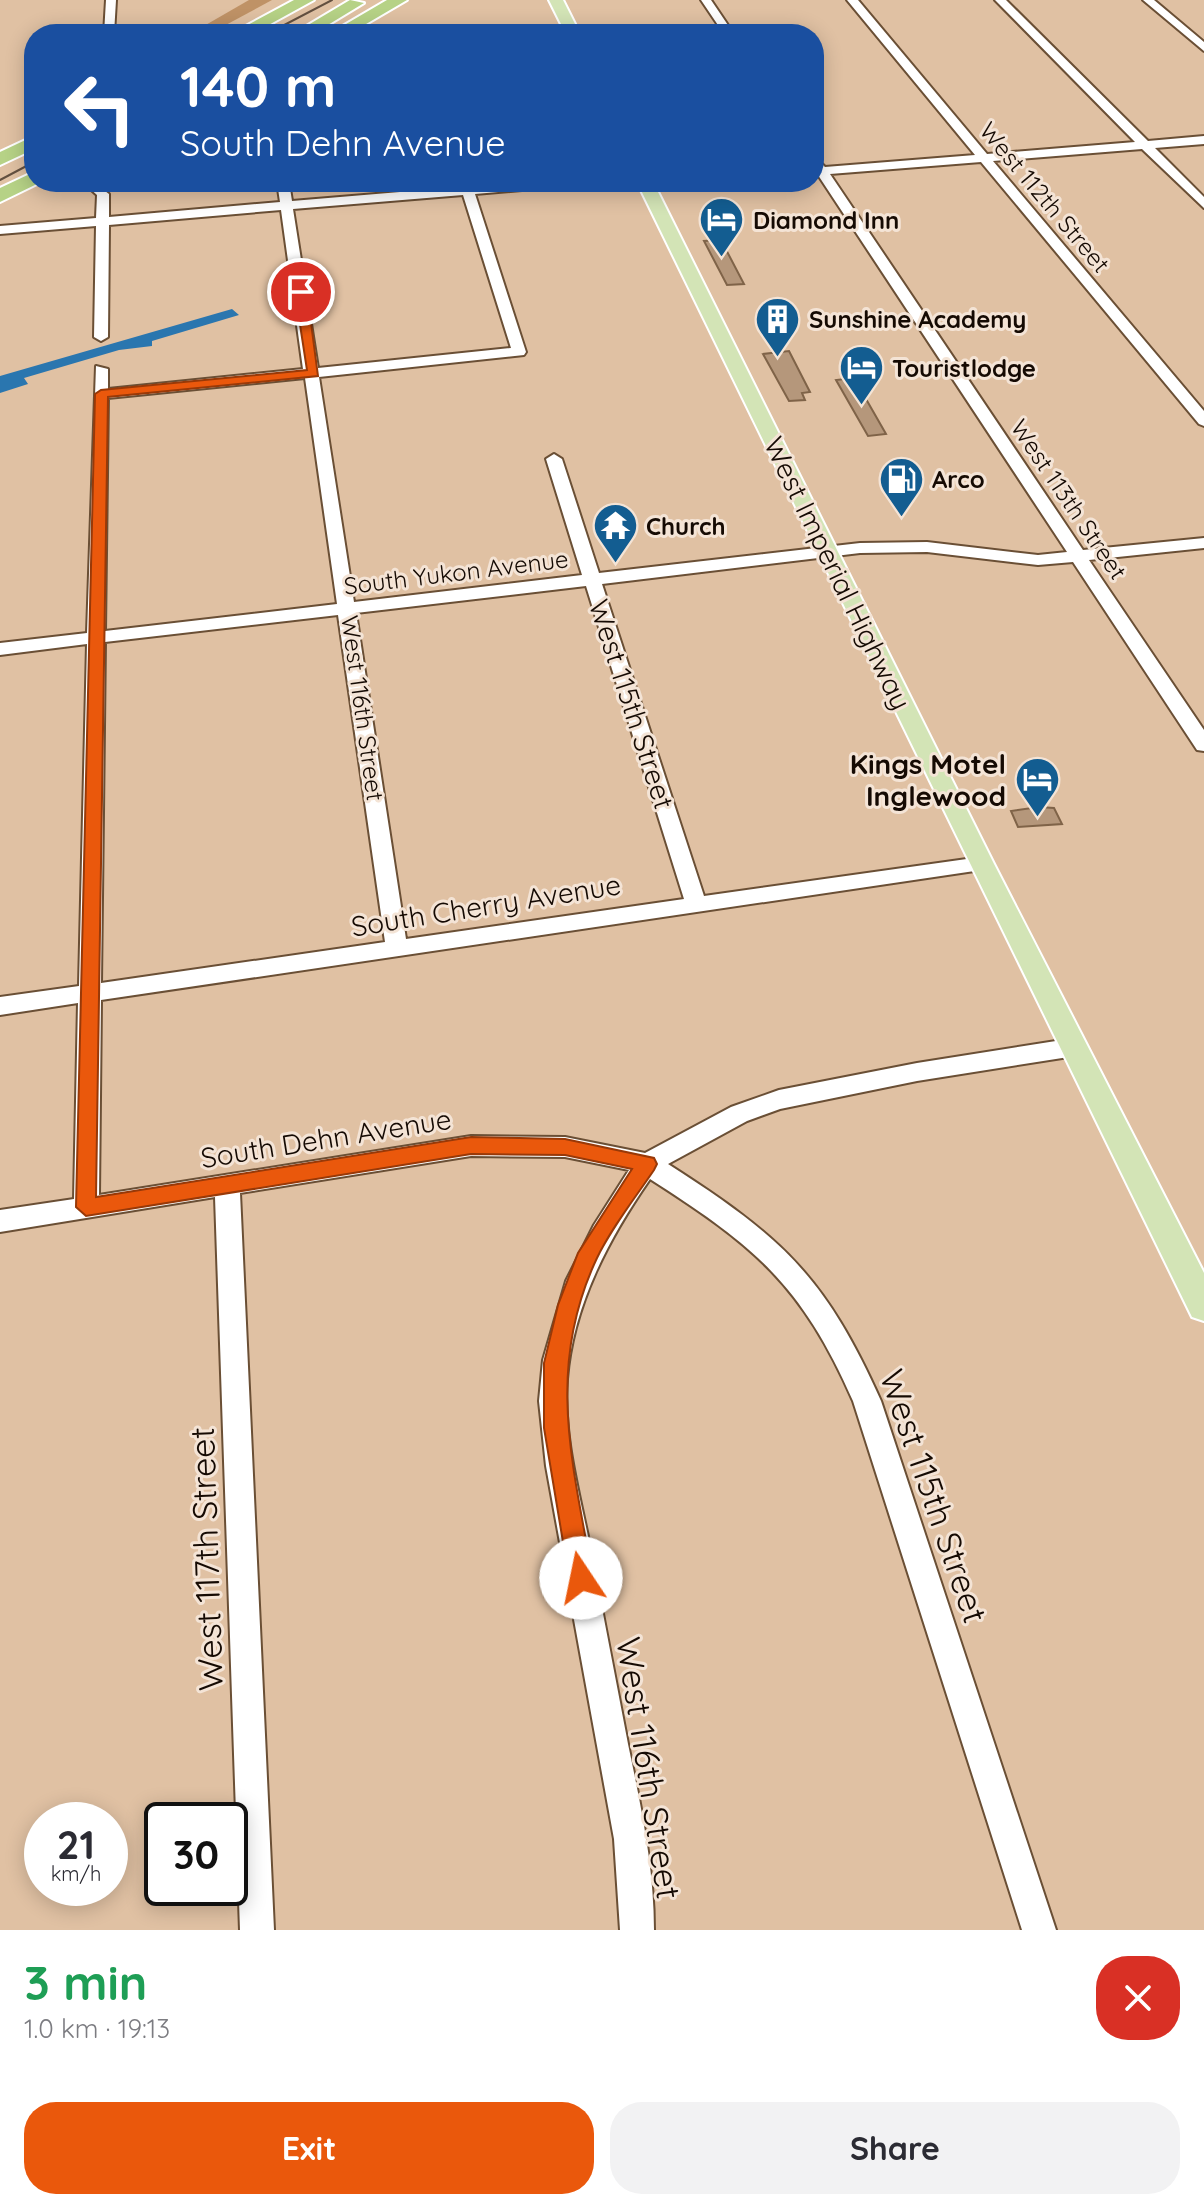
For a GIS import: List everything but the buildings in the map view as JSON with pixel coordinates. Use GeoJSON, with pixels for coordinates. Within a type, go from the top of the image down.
{"type":"FeatureCollection","features":[{"type":"Feature","properties":{"kind":"highway"},"geometry":{"type":"LineString","coordinates":[[238,24],[284,0]]}},
{"type":"Feature","properties":{"kind":"highway"},"geometry":{"type":"LineString","coordinates":[[259,24],[306,0]]}},
{"type":"Feature","properties":{"kind":"highway"},"geometry":{"type":"LineString","coordinates":[[319,24],[362,0]]}},
{"type":"Feature","properties":{"kind":"highway"},"geometry":{"type":"LineString","coordinates":[[355,24],[399,0]]}},
{"type":"Feature","properties":{"kind":"highway"},"geometry":{"type":"LineString","coordinates":[[0,159],[24,147]]}},
{"type":"Feature","properties":{"kind":"highway"},"geometry":{"type":"LineString","coordinates":[[0,196],[24,183]]}},
{"type":"Feature","properties":{"kind":"main road"},"geometry":{"type":"LineString","coordinates":[[556,0],[568,24]]}},
{"type":"Feature","properties":{"kind":"main road","name":"West Imperial Highway"},"geometry":{"type":"LineString","coordinates":[[652,192],[981,864],[1204,1306]]}},
{"type":"Feature","properties":{"kind":"street"},"geometry":{"type":"LineString","coordinates":[[110,24],[111,0]]}},
{"type":"Feature","properties":{"kind":"street"},"geometry":{"type":"LineString","coordinates":[[706,0],[722,24]]}},
{"type":"Feature","properties":{"kind":"street","name":"West 112th Street"},"geometry":{"type":"LineString","coordinates":[[852,0],[1204,421]]}},
{"type":"Feature","properties":{"kind":"street"},"geometry":{"type":"LineString","coordinates":[[1000,0],[1204,204]]}},
{"type":"Feature","properties":{"kind":"street"},"geometry":{"type":"LineString","coordinates":[[1148,0],[1204,48]]}},
{"type":"Feature","properties":{"kind":"street"},"geometry":{"type":"LineString","coordinates":[[824,168],[1204,140]]}},
{"type":"Feature","properties":{"kind":"street","name":"West 113th Street"},"geometry":{"type":"LineString","coordinates":[[824,178],[1204,745]]}},
{"type":"Feature","properties":{"kind":"street"},"geometry":{"type":"LineString","coordinates":[[100,192],[105,221],[101,337]]}},
{"type":"Feature","properties":{"kind":"street","name":"West 116th Street"},"geometry":{"type":"LineString","coordinates":[[285,192],[397,949]]}},
{"type":"Feature","properties":{"kind":"street"},"geometry":{"type":"LineString","coordinates":[[0,230],[287,206],[412,192]]}},
{"type":"Feature","properties":{"kind":"street"},"geometry":{"type":"LineString","coordinates":[[101,394],[519,352],[468,192]]}},
{"type":"Feature","properties":{"kind":"street"},"geometry":{"type":"LineString","coordinates":[[86,1207],[101,369]]}},
{"type":"Feature","properties":{"kind":"street","name":"West 115th Street"},"geometry":{"type":"LineString","coordinates":[[554,459],[696,904]]}},
{"type":"Feature","properties":{"kind":"street","name":"South Yukon Avenue"},"geometry":{"type":"LineString","coordinates":[[0,649],[827,552],[915,546],[1038,560],[1204,543]]}},
{"type":"Feature","properties":{"kind":"street","name":"South Cherry Avenue"},"geometry":{"type":"LineString","coordinates":[[0,1006],[981,864]]}},
{"type":"Feature","properties":{"kind":"street"},"geometry":{"type":"LineString","coordinates":[[647,1164],[739,1114],[779,1100],[901,1074],[1075,1047]]}},
{"type":"Feature","properties":{"kind":"street","name":"South Dehn Avenue"},"geometry":{"type":"LineString","coordinates":[[0,1221],[471,1146],[565,1147],[647,1164]]}},
{"type":"Feature","properties":{"kind":"street","name":"West 116th Street"},"geometry":{"type":"LineString","coordinates":[[637,1930],[638,1906],[626,1810],[564,1491],[556,1428],[555,1363],[569,1305],[589,1253],[647,1164]]}},
{"type":"Feature","properties":{"kind":"street","name":"West 115th Street"},"geometry":{"type":"LineString","coordinates":[[647,1164],[736,1220],[772,1249],[805,1283],[849,1357],[867,1401],[1039,1930]]}},
{"type":"Feature","properties":{"kind":"street","name":"West 117th Street"},"geometry":{"type":"LineString","coordinates":[[227,1185],[257,1930]]}},
{"type":"Feature","properties":{"kind":"shaded area"},"geometry":{"type":"Polygon","coordinates":[[[249,0],[272,0],[228,24],[207,24],[249,0]]]}},
{"type":"Feature","properties":{"kind":"water"},"geometry":{"type":"Polygon","coordinates":[[[232,309],[239,315],[152,341],[152,346],[119,350],[24,378],[28,384],[0,393],[0,376],[232,309]]]}},
{"type":"Feature","properties":{"kind":"tram line"},"geometry":{"type":"LineString","coordinates":[[286,24],[332,0]]}},
{"type":"Feature","properties":{"kind":"tram line"},"geometry":{"type":"LineString","coordinates":[[0,180],[24,167]]}},
{"type":"Feature","properties":{"kind":"place","name":"Diamond Inn"},"geometry":{"type":"Point","coordinates":[722,259]}},
{"type":"Feature","properties":{"kind":"place","name":"Sunshine Academy"},"geometry":{"type":"Point","coordinates":[778,358]}},
{"type":"Feature","properties":{"kind":"place","name":"Touristlodge"},"geometry":{"type":"Point","coordinates":[861,407]}},
{"type":"Feature","properties":{"kind":"place","name":"Arco"},"geometry":{"type":"Point","coordinates":[901,518]}},
{"type":"Feature","properties":{"kind":"place","name":"Church"},"geometry":{"type":"Point","coordinates":[615,565]}},
{"type":"Feature","properties":{"kind":"place","name":"Kings Motel Inglewood"},"geometry":{"type":"Point","coordinates":[1037,818]}},
{"type":"Feature","properties":{"kind":"route"},"geometry":{"type":"LineString","coordinates":[[301,292],[313,373],[101,394],[86,1207],[471,1146],[526,1144],[565,1147],[647,1164],[618,1204],[589,1253],[569,1305],[555,1363],[556,1428],[564,1491],[581,1578]]}}]}
